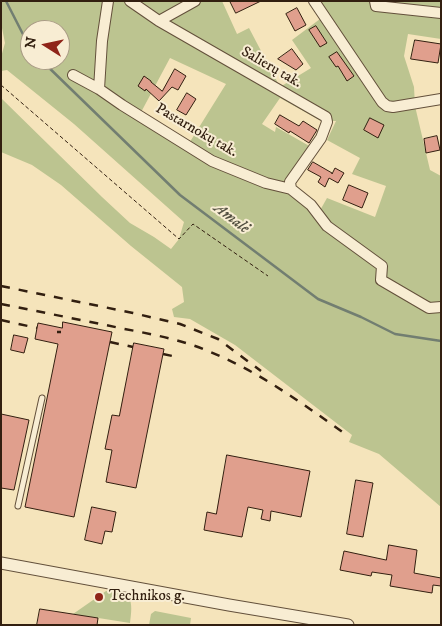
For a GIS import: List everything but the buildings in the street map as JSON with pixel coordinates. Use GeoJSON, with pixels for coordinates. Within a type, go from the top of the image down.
{"type":"FeatureCollection","features":[{"type":"Feature","properties":{"kind":"street"},"geometry":{"type":"LineString","coordinates":[[99,89],[102,41],[108,1]]}},
{"type":"Feature","properties":{"kind":"street","name":"Salierų tak."},"geometry":{"type":"LineString","coordinates":[[130,1],[159,21],[326,117],[327,122],[324,133],[290,182],[291,189]]}},
{"type":"Feature","properties":{"kind":"street"},"geometry":{"type":"LineString","coordinates":[[159,21],[195,1]]}},
{"type":"Feature","properties":{"kind":"street"},"geometry":{"type":"LineString","coordinates":[[314,1],[382,102],[387,106],[393,107],[441,99]]}},
{"type":"Feature","properties":{"kind":"street"},"geometry":{"type":"LineString","coordinates":[[375,1],[376,6],[441,13]]}},
{"type":"Feature","properties":{"kind":"street","name":"Pastarnokų tak."},"geometry":{"type":"LineString","coordinates":[[74,75],[212,161],[266,183],[291,189],[311,206],[326,226],[382,266],[381,280],[429,308],[441,307]]}},
{"type":"Feature","properties":{"kind":"street"},"geometry":{"type":"LineString","coordinates":[[1,563],[348,625]]}},
{"type":"Feature","properties":{"kind":"lane"},"geometry":{"type":"LineString","coordinates":[[18,506],[42,398]]}},
{"type":"Feature","properties":{"kind":"path"},"geometry":{"type":"LineString","coordinates":[[1,85],[179,240],[193,224],[268,276]]}},
{"type":"Feature","properties":{"kind":"green space"},"geometry":{"type":"Polygon","coordinates":[[[1,1],[222,1],[237,34],[249,28],[280,87],[311,68],[292,40],[324,16],[314,1],[441,1],[441,39],[408,34],[404,56],[414,87],[415,106],[430,170],[441,176],[441,507],[379,454],[349,442],[352,435],[235,345],[190,319],[174,317],[172,309],[184,302],[182,287],[131,246],[61,185],[32,165],[1,152],[1,98],[130,223],[171,249],[179,239],[184,222],[74,124],[7,70],[1,71],[1,57],[5,43],[1,23],[1,1]],[[170,58],[139,116],[188,145],[226,84],[170,58]],[[280,98],[262,124],[275,132],[276,127],[311,147],[284,187],[318,214],[327,198],[375,217],[386,186],[352,174],[360,158],[327,140],[336,121],[321,121],[280,98]]]}},
{"type":"Feature","properties":{"kind":"green space"},"geometry":{"type":"Polygon","coordinates":[[[106,591],[128,595],[131,605],[130,623],[73,614],[106,591]]]}},
{"type":"Feature","properties":{"kind":"green space"},"geometry":{"type":"Polygon","coordinates":[[[155,611],[191,618],[190,625],[149,625],[151,614],[155,611]]]}},
{"type":"Feature","properties":{"kind":"waterway","name":"Amalė"},"geometry":{"type":"LineString","coordinates":[[6,1],[20,28]]}},
{"type":"Feature","properties":{"kind":"waterway","name":"Amalė"},"geometry":{"type":"LineString","coordinates":[[51,70],[180,195],[318,299],[395,334],[441,341]]}},
{"type":"Feature","properties":{"kind":"railway"},"geometry":{"type":"LineString","coordinates":[[1,286],[180,324],[218,339],[261,371]]}},
{"type":"Feature","properties":{"kind":"railway"},"geometry":{"type":"LineString","coordinates":[[1,304],[154,335],[197,347],[244,368],[295,399],[344,433]]}},
{"type":"Feature","properties":{"kind":"railway"},"geometry":{"type":"LineString","coordinates":[[1,320],[37,328]]}},
{"type":"Feature","properties":{"kind":"railway"},"geometry":{"type":"LineString","coordinates":[[110,342],[133,347]]}},
{"type":"Feature","properties":{"kind":"railway"},"geometry":{"type":"LineString","coordinates":[[163,354],[177,357]]}},
{"type":"Feature","properties":{"kind":"place","name":"Technikos g."},"geometry":{"type":"Point","coordinates":[99,597]}}]}
